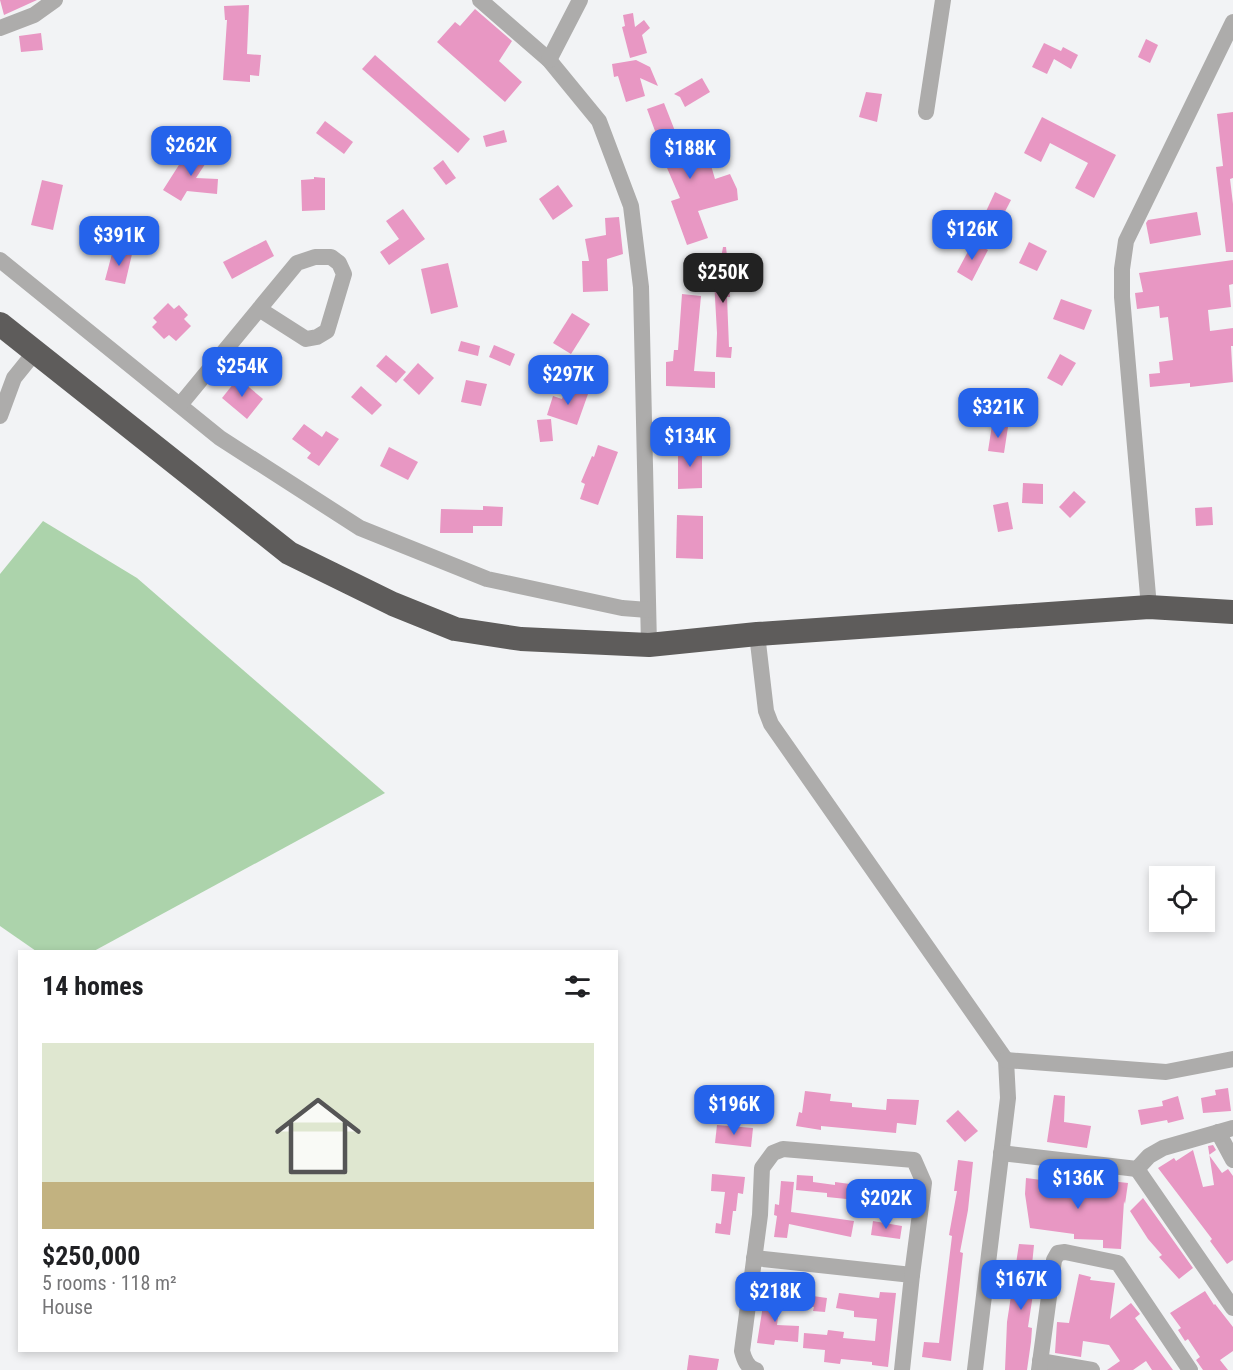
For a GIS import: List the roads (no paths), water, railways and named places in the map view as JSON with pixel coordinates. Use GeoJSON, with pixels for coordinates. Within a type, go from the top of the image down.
{"type":"FeatureCollection","features":[{"type":"Feature","properties":{"kind":"highway"},"geometry":{"type":"LineString","coordinates":[[0,324],[289,553],[393,604],[455,629],[521,639],[649,645],[757,634],[1149,607],[1233,612]]}},
{"type":"Feature","properties":{"kind":"street"},"geometry":{"type":"LineString","coordinates":[[0,28],[34,15],[55,0]]}},
{"type":"Feature","properties":{"kind":"street"},"geometry":{"type":"LineString","coordinates":[[480,0],[549,60],[598,121],[631,206],[640,287],[649,645]]}},
{"type":"Feature","properties":{"kind":"street"},"geometry":{"type":"LineString","coordinates":[[549,60],[580,0]]}},
{"type":"Feature","properties":{"kind":"street"},"geometry":{"type":"LineString","coordinates":[[926,112],[943,0]]}},
{"type":"Feature","properties":{"kind":"street"},"geometry":{"type":"LineString","coordinates":[[1149,607],[1122,297],[1122,269],[1126,241],[1232,28]]}},
{"type":"Feature","properties":{"kind":"street"},"geometry":{"type":"LineString","coordinates":[[180,405],[297,263],[315,257],[331,257],[339,263],[344,274],[327,331],[317,337],[306,339],[260,309]]}},
{"type":"Feature","properties":{"kind":"street"},"geometry":{"type":"LineString","coordinates":[[0,260],[220,438],[360,528],[487,579],[621,608],[648,610]]}},
{"type":"Feature","properties":{"kind":"street"},"geometry":{"type":"LineString","coordinates":[[0,417],[14,378],[35,352]]}},
{"type":"Feature","properties":{"kind":"street"},"geometry":{"type":"LineString","coordinates":[[757,634],[766,711],[771,724],[1006,1060],[1008,1098],[975,1370]]}},
{"type":"Feature","properties":{"kind":"street"},"geometry":{"type":"LineString","coordinates":[[1006,1060],[1166,1072],[1233,1059]]}},
{"type":"Feature","properties":{"kind":"street"},"geometry":{"type":"LineString","coordinates":[[1137,1169],[1149,1156],[1164,1148],[1225,1130],[1233,1160]]}},
{"type":"Feature","properties":{"kind":"street"},"geometry":{"type":"LineString","coordinates":[[756,1370],[745,1362],[742,1351],[760,1215],[762,1168],[773,1153],[783,1149],[914,1160],[924,1183],[902,1370]]}},
{"type":"Feature","properties":{"kind":"street"},"geometry":{"type":"LineString","coordinates":[[1001,1153],[1137,1169],[1233,1308]]}},
{"type":"Feature","properties":{"kind":"street"},"geometry":{"type":"LineString","coordinates":[[1092,1370],[1039,1366],[1054,1260],[1058,1253],[1065,1252],[1118,1263],[1190,1370]]}},
{"type":"Feature","properties":{"kind":"street"},"geometry":{"type":"LineString","coordinates":[[753,1258],[912,1275]]}}]}
